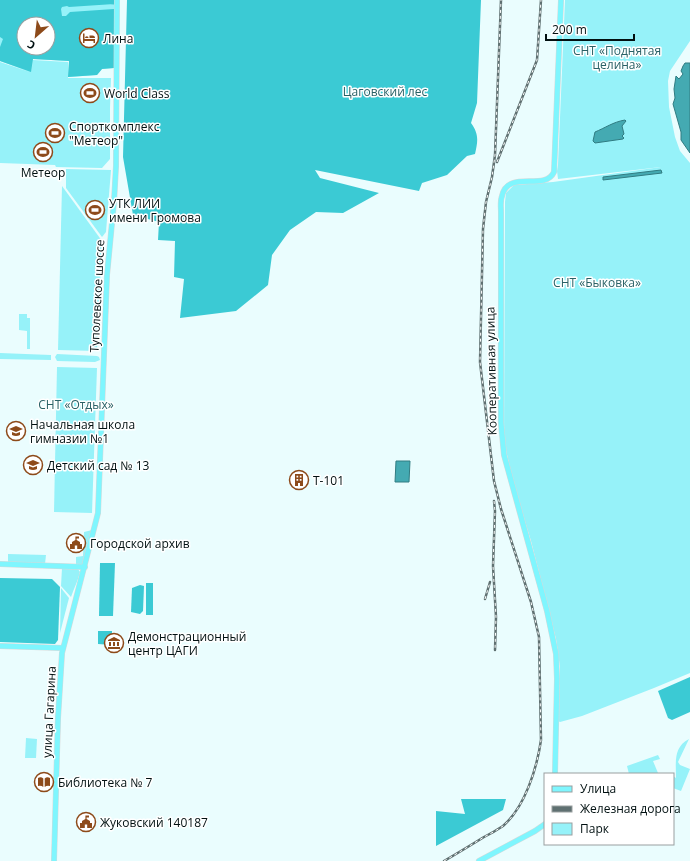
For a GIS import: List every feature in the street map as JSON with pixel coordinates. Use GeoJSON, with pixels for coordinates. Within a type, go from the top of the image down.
{"type":"FeatureCollection","features":[{"type":"Feature","properties":{"kind":"main road","name":"Туполевское шоссе"},"geometry":{"type":"LineString","coordinates":[[85,567],[98,513],[106,280],[116,166],[117,0]]}},
{"type":"Feature","properties":{"kind":"main road","name":"Кооперативная улица"},"geometry":{"type":"LineString","coordinates":[[555,773],[557,679],[556,654],[547,611],[502,443],[501,212],[502,195],[507,186],[516,182],[546,179],[554,172],[561,0]]}},
{"type":"Feature","properties":{"kind":"main road"},"geometry":{"type":"LineString","coordinates":[[0,564],[85,567]]}},
{"type":"Feature","properties":{"kind":"main road","name":"улица Гагарина"},"geometry":{"type":"LineString","coordinates":[[54,861],[58,718],[62,648],[85,567]]}},
{"type":"Feature","properties":{"kind":"main road"},"geometry":{"type":"LineString","coordinates":[[0,646],[62,648]]}},
{"type":"Feature","properties":{"kind":"main road"},"geometry":{"type":"LineString","coordinates":[[479,861],[543,826]]}},
{"type":"Feature","properties":{"kind":"green space"},"geometry":{"type":"Polygon","coordinates":[[[0,0],[114,0],[114,68],[102,69],[97,75],[68,77],[111,78],[110,159],[102,168],[56,167],[55,165],[0,163],[0,62],[30,72],[0,61],[0,0]],[[33,59],[31,72],[33,60],[68,62],[68,77],[69,61],[33,59]]]}},
{"type":"Feature","properties":{"kind":"green space"},"geometry":{"type":"Polygon","coordinates":[[[0,0],[114,0],[114,4],[67,6],[62,7],[61,9],[62,16],[66,16],[70,12],[114,9],[114,68],[102,69],[97,75],[68,77],[69,61],[33,59],[31,72],[0,61],[0,47],[3,39],[0,37],[0,0]]]}},
{"type":"Feature","properties":{"kind":"green space","name":"Цаговский лес"},"geometry":{"type":"Polygon","coordinates":[[[127,0],[481,0],[477,103],[471,123],[477,138],[475,154],[467,156],[447,175],[422,183],[419,191],[315,170],[320,178],[379,193],[343,213],[316,212],[290,230],[272,255],[268,285],[236,311],[180,318],[184,279],[174,277],[175,241],[158,240],[159,222],[133,215],[123,157],[127,0]]]}},
{"type":"Feature","properties":{"kind":"green space","name":"СНТ «Быковка»"},"geometry":{"type":"Polygon","coordinates":[[[565,0],[690,0],[690,41],[670,71],[668,81],[669,107],[675,137],[680,151],[690,163],[690,673],[582,716],[560,722],[558,721],[560,667],[556,639],[531,541],[515,489],[504,442],[506,193],[514,185],[553,182],[661,167],[558,179],[557,171],[565,0]]]}},
{"type":"Feature","properties":{"kind":"green space","name":"УТК ЛИИ имени Громова"},"geometry":{"type":"Polygon","coordinates":[[[66,169],[111,170],[106,232],[102,237],[66,188],[66,169]]]}},
{"type":"Feature","properties":{"kind":"green space"},"geometry":{"type":"Polygon","coordinates":[[[62,186],[102,241],[97,351],[58,350],[62,186]]]}},
{"type":"Feature","properties":{"kind":"green space"},"geometry":{"type":"Polygon","coordinates":[[[19,314],[27,314],[27,318],[30,318],[30,349],[27,349],[27,331],[19,330],[19,314]]]}},
{"type":"Feature","properties":{"kind":"green space"},"geometry":{"type":"Polygon","coordinates":[[[0,353],[51,355],[51,360],[0,359],[0,353]]]}},
{"type":"Feature","properties":{"kind":"green space"},"geometry":{"type":"Polygon","coordinates":[[[57,354],[97,356],[100,360],[95,362],[57,361],[55,357],[57,354]]]}},
{"type":"Feature","properties":{"kind":"green space","name":"СНТ «Отдых»"},"geometry":{"type":"Polygon","coordinates":[[[57,367],[97,368],[92,513],[54,512],[57,367]]]}},
{"type":"Feature","properties":{"kind":"green space"},"geometry":{"type":"Polygon","coordinates":[[[92,530],[83,563],[76,565],[76,557],[83,556],[84,532],[92,530]]]}},
{"type":"Feature","properties":{"kind":"green space"},"geometry":{"type":"Polygon","coordinates":[[[8,554],[46,555],[45,564],[8,563],[8,554]]]}},
{"type":"Feature","properties":{"kind":"green space"},"geometry":{"type":"Polygon","coordinates":[[[100,563],[115,563],[113,616],[99,616],[100,563]]]}},
{"type":"Feature","properties":{"kind":"green space"},"geometry":{"type":"Polygon","coordinates":[[[62,568],[78,569],[80,572],[71,597],[61,586],[62,568]]]}},
{"type":"Feature","properties":{"kind":"green space"},"geometry":{"type":"Polygon","coordinates":[[[0,578],[52,579],[60,587],[58,640],[55,644],[0,642],[0,578]]]}},
{"type":"Feature","properties":{"kind":"green space"},"geometry":{"type":"Polygon","coordinates":[[[146,583],[153,583],[153,615],[146,615],[146,583]]]}},
{"type":"Feature","properties":{"kind":"green space"},"geometry":{"type":"Polygon","coordinates":[[[140,585],[144,586],[143,611],[140,614],[131,612],[132,588],[140,585]]]}},
{"type":"Feature","properties":{"kind":"green space"},"geometry":{"type":"Polygon","coordinates":[[[61,588],[69,598],[60,633],[61,588]]]}},
{"type":"Feature","properties":{"kind":"green space"},"geometry":{"type":"Polygon","coordinates":[[[98,631],[112,631],[112,645],[98,644],[98,631]]]}},
{"type":"Feature","properties":{"kind":"green space"},"geometry":{"type":"Polygon","coordinates":[[[690,677],[690,712],[672,720],[668,718],[658,691],[690,677]]]}},
{"type":"Feature","properties":{"kind":"green space"},"geometry":{"type":"Polygon","coordinates":[[[26,738],[37,739],[36,758],[25,758],[26,738]]]}},
{"type":"Feature","properties":{"kind":"green space"},"geometry":{"type":"Polygon","coordinates":[[[689,739],[678,762],[680,765],[690,769],[681,791],[674,788],[674,777],[676,778],[676,756],[680,746],[689,739]]]}},
{"type":"Feature","properties":{"kind":"green space"},"geometry":{"type":"Polygon","coordinates":[[[658,755],[660,759],[653,761],[658,773],[629,773],[627,766],[658,755]]]}},
{"type":"Feature","properties":{"kind":"green space"},"geometry":{"type":"Polygon","coordinates":[[[461,799],[506,799],[503,810],[436,846],[436,811],[465,814],[461,799]]]}},
{"type":"Feature","properties":{"kind":"shaded area"},"geometry":{"type":"Polygon","coordinates":[[[685,63],[690,63],[690,153],[681,140],[681,132],[673,104],[675,98],[674,89],[676,76],[679,79],[683,74],[681,71],[685,63]]]}},
{"type":"Feature","properties":{"kind":"shaded area"},"geometry":{"type":"Polygon","coordinates":[[[625,120],[626,121],[622,126],[624,134],[622,136],[624,138],[623,139],[595,143],[593,141],[595,132],[625,120]]]}},
{"type":"Feature","properties":{"kind":"shaded area"},"geometry":{"type":"Polygon","coordinates":[[[661,170],[662,173],[603,180],[603,177],[661,170]]]}},
{"type":"Feature","properties":{"kind":"shaded area"},"geometry":{"type":"Polygon","coordinates":[[[396,461],[410,461],[409,482],[395,482],[396,461]]]}},
{"type":"Feature","properties":{"kind":"railway"},"geometry":{"type":"LineString","coordinates":[[444,861],[503,826],[511,818],[524,798],[529,786],[541,740],[539,637],[531,602],[501,509],[494,481],[480,362],[483,229],[486,202],[495,155],[501,0]]}},
{"type":"Feature","properties":{"kind":"railway"},"geometry":{"type":"LineString","coordinates":[[497,162],[537,60],[541,0]]}},
{"type":"Feature","properties":{"kind":"railway"},"geometry":{"type":"LineString","coordinates":[[494,501],[493,566],[496,617],[495,650]]}},
{"type":"Feature","properties":{"kind":"railway"},"geometry":{"type":"LineString","coordinates":[[485,599],[490,582]]}},
{"type":"Feature","properties":{"kind":"place","name":"Лина"},"geometry":{"type":"Point","coordinates":[89,38]}},
{"type":"Feature","properties":{"kind":"place","name":"World Class"},"geometry":{"type":"Point","coordinates":[90,93]}},
{"type":"Feature","properties":{"kind":"place","name":"Спорткомплекс \"Метеор\""},"geometry":{"type":"Point","coordinates":[55,133]}},
{"type":"Feature","properties":{"kind":"place","name":"Метеор"},"geometry":{"type":"Point","coordinates":[43,152]}},
{"type":"Feature","properties":{"kind":"place","name":"УТК ЛИИ имени Громова"},"geometry":{"type":"Point","coordinates":[95,210]}},
{"type":"Feature","properties":{"kind":"place","name":"Начальная школа гимназии №1"},"geometry":{"type":"Point","coordinates":[16,431]}},
{"type":"Feature","properties":{"kind":"place","name":"Детский сад № 13"},"geometry":{"type":"Point","coordinates":[33,465]}},
{"type":"Feature","properties":{"kind":"place","name":"Т-101"},"geometry":{"type":"Point","coordinates":[299,480]}},
{"type":"Feature","properties":{"kind":"place","name":"Городской архив"},"geometry":{"type":"Point","coordinates":[76,543]}},
{"type":"Feature","properties":{"kind":"place","name":"Демонстрационный центр ЦАГИ"},"geometry":{"type":"Point","coordinates":[114,643]}},
{"type":"Feature","properties":{"kind":"place","name":"Библиотека № 7"},"geometry":{"type":"Point","coordinates":[44,782]}},
{"type":"Feature","properties":{"kind":"place","name":"Жуковский 140187"},"geometry":{"type":"Point","coordinates":[86,822]}},
{"type":"Feature","properties":{"kind":"park label","name":"СНТ «Поднятая целина»"},"geometry":{"type":"Point","coordinates":[617,57]}}]}
